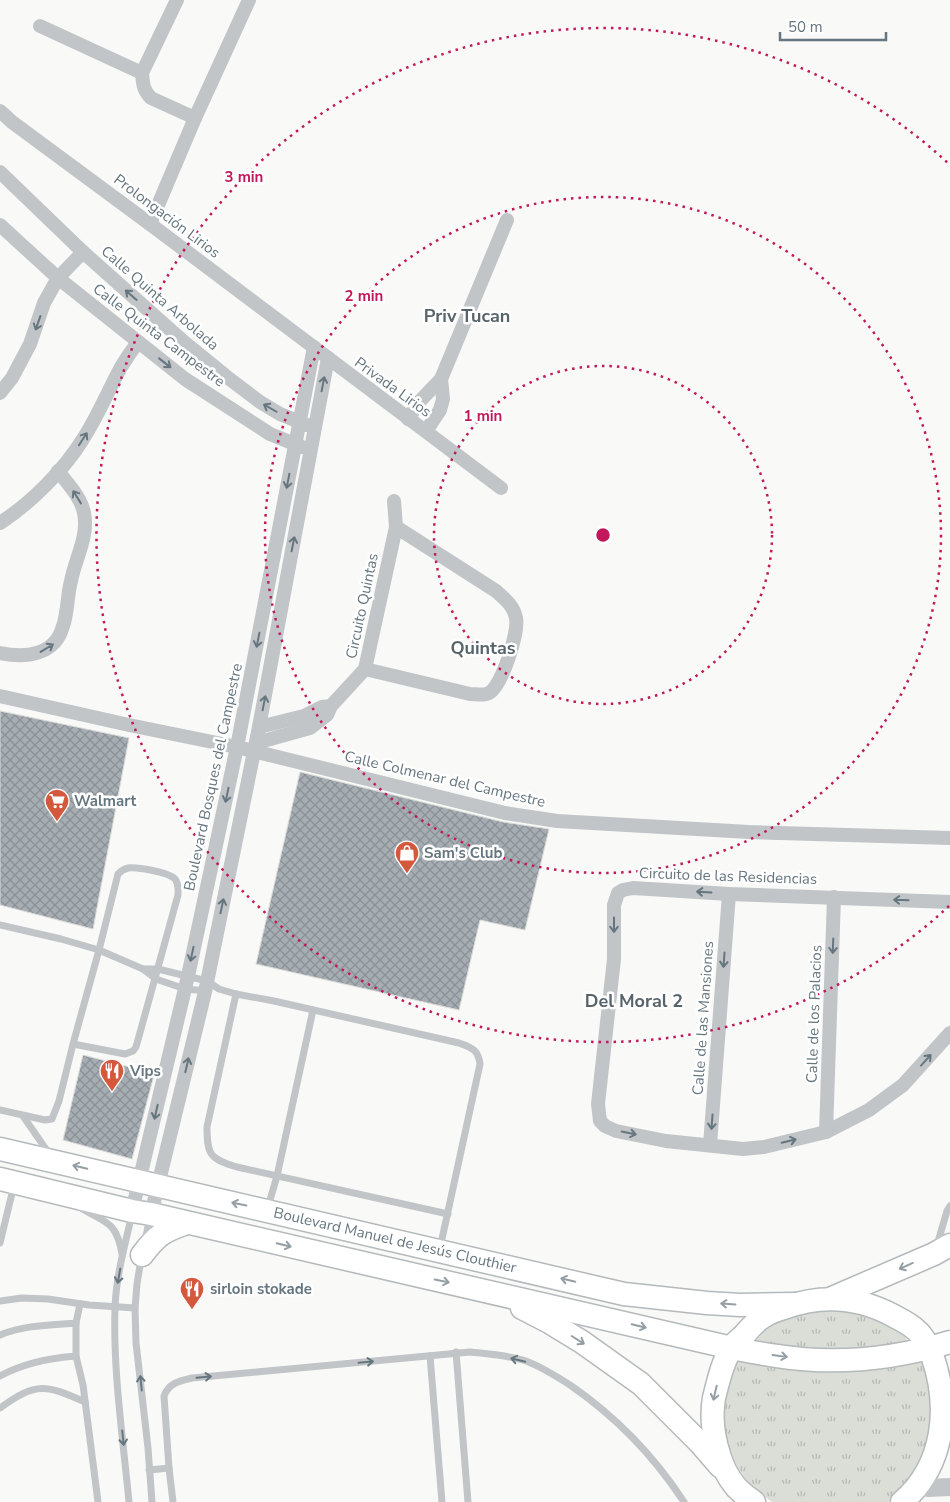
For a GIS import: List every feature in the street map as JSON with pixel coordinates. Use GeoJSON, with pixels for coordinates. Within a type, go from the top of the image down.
{"type":"FeatureCollection","features":[{"type":"Feature","properties":{"kind":"main road","name":"Boulevard Manuel de Jesús Clouthier"},"geometry":{"type":"LineString","coordinates":[[0,1149],[624,1294],[732,1305],[794,1304]]}},
{"type":"Feature","properties":{"kind":"main road","name":"Boulevard Manuel de Jesús Clouthier"},"geometry":{"type":"LineString","coordinates":[[7,1181],[732,1348],[778,1356],[826,1360],[872,1358],[929,1348],[950,1342]]}},
{"type":"Feature","properties":{"kind":"main road"},"geometry":{"type":"LineString","coordinates":[[132,1257],[167,1230],[187,1223]]}},
{"type":"Feature","properties":{"kind":"main road"},"geometry":{"type":"LineString","coordinates":[[830,1299],[942,1250]]}},
{"type":"Feature","properties":{"kind":"main road"},"geometry":{"type":"LineString","coordinates":[[489,1292],[551,1323],[606,1358],[641,1384],[701,1444],[736,1488],[754,1502]]}},
{"type":"Feature","properties":{"kind":"main road"},"geometry":{"type":"LineString","coordinates":[[736,1488],[717,1452],[713,1427],[714,1401],[720,1376],[732,1348],[751,1326],[763,1317],[794,1304],[830,1299],[859,1302],[886,1312],[916,1330],[924,1338],[940,1373],[945,1390],[947,1408],[945,1440],[910,1496]]}},
{"type":"Feature","properties":{"kind":"street"},"geometry":{"type":"LineString","coordinates":[[177,0],[142,73],[143,86],[151,98],[195,118]]}},
{"type":"Feature","properties":{"kind":"street"},"geometry":{"type":"LineString","coordinates":[[150,224],[195,118],[249,0]]}},
{"type":"Feature","properties":{"kind":"street"},"geometry":{"type":"LineString","coordinates":[[40,26],[142,73]]}},
{"type":"Feature","properties":{"kind":"street","name":"Prolongación Lirios"},"geometry":{"type":"LineString","coordinates":[[0,111],[12,122],[314,347]]}},
{"type":"Feature","properties":{"kind":"street","name":"Calle Quinta Arbolada"},"geometry":{"type":"LineString","coordinates":[[0,172],[83,252],[227,378],[280,414],[315,427]]}},
{"type":"Feature","properties":{"kind":"street"},"geometry":{"type":"LineString","coordinates":[[408,419],[429,391],[441,379],[507,220]]}},
{"type":"Feature","properties":{"kind":"street","name":"Calle Quinta Campestre"},"geometry":{"type":"LineString","coordinates":[[0,225],[58,278],[185,379],[270,434],[311,451]]}},
{"type":"Feature","properties":{"kind":"street"},"geometry":{"type":"LineString","coordinates":[[0,393],[12,378],[30,344],[44,303],[58,278],[83,252]]}},
{"type":"Feature","properties":{"kind":"street"},"geometry":{"type":"LineString","coordinates":[[0,522],[32,498],[58,471],[82,441],[121,367],[138,342]]}},
{"type":"Feature","properties":{"kind":"street","name":"Privada Lirios"},"geometry":{"type":"LineString","coordinates":[[314,347],[501,488]]}},
{"type":"Feature","properties":{"kind":"street","name":"Boulevard Bosques del Campestre"},"geometry":{"type":"LineString","coordinates":[[142,1213],[186,982],[237,747],[314,347]]}},
{"type":"Feature","properties":{"kind":"street","name":"Boulevard Bosques del Campestre"},"geometry":{"type":"LineString","coordinates":[[142,1213],[206,986],[259,727],[328,358]]}},
{"type":"Feature","properties":{"kind":"street"},"geometry":{"type":"LineString","coordinates":[[426,431],[440,410],[443,399],[441,379]]}},
{"type":"Feature","properties":{"kind":"street"},"geometry":{"type":"LineString","coordinates":[[0,653],[17,656],[36,654],[49,648],[56,642],[63,627],[71,580],[86,525],[80,499],[58,471]]}},
{"type":"Feature","properties":{"kind":"street","name":"Circuito Quintas"},"geometry":{"type":"LineString","coordinates":[[255,747],[310,728],[327,715],[332,706],[365,669],[396,526],[394,501]]}},
{"type":"Feature","properties":{"kind":"street"},"geometry":{"type":"LineString","coordinates":[[365,669],[470,694],[489,693],[503,675],[516,633],[517,624],[513,608],[496,591],[396,526]]}},
{"type":"Feature","properties":{"kind":"street","name":"Calle Colmenar del Campestre"},"geometry":{"type":"LineString","coordinates":[[0,696],[237,747],[255,747],[506,813],[557,821],[749,832],[950,838]]}},
{"type":"Feature","properties":{"kind":"street"},"geometry":{"type":"LineString","coordinates":[[259,727],[304,716],[322,707],[332,706]]}},
{"type":"Feature","properties":{"kind":"street","name":"Circuito de las Residencias"},"geometry":{"type":"LineString","coordinates":[[950,902],[728,894],[633,888],[618,893],[614,905],[614,959],[598,1104],[600,1121],[605,1126],[616,1130],[666,1141],[744,1149],[764,1147],[826,1132],[869,1110],[903,1085],[950,1033]]}},
{"type":"Feature","properties":{"kind":"street","name":"Calle de las Mansiones"},"geometry":{"type":"LineString","coordinates":[[710,1145],[728,894]]}},
{"type":"Feature","properties":{"kind":"street","name":"Calle de los Palacios"},"geometry":{"type":"LineString","coordinates":[[826,1132],[834,897]]}},
{"type":"Feature","properties":{"kind":"street"},"geometry":{"type":"LineString","coordinates":[[910,1496],[928,1488],[950,1486]]}},
{"type":"Feature","properties":{"kind":"lane"},"geometry":{"type":"LineString","coordinates":[[0,1110],[45,1120],[52,1119],[59,1101],[73,1044],[100,950],[118,874],[122,870],[130,868],[166,873],[176,881],[178,895],[156,979],[133,1052],[125,1054],[73,1044]]}},
{"type":"Feature","properties":{"kind":"lane"},"geometry":{"type":"LineString","coordinates":[[0,925],[100,950],[143,969],[156,979],[186,982],[314,1010],[459,1043],[476,1051],[480,1064],[440,1250]]}},
{"type":"Feature","properties":{"kind":"lane"},"geometry":{"type":"LineString","coordinates":[[143,969],[158,969],[186,982],[206,986]]}},
{"type":"Feature","properties":{"kind":"lane"},"geometry":{"type":"LineString","coordinates":[[236,994],[207,1127],[207,1144],[212,1156],[221,1163],[448,1214]]}},
{"type":"Feature","properties":{"kind":"lane"},"geometry":{"type":"LineString","coordinates":[[267,1210],[277,1176],[314,1010]]}},
{"type":"Feature","properties":{"kind":"lane"},"geometry":{"type":"LineString","coordinates":[[22,1116],[55,1161]]}},
{"type":"Feature","properties":{"kind":"lane"},"geometry":{"type":"LineString","coordinates":[[0,1243],[7,1181]]}},
{"type":"Feature","properties":{"kind":"lane"},"geometry":{"type":"LineString","coordinates":[[57,1193],[88,1213],[110,1224],[117,1234],[120,1243],[132,1257]]}},
{"type":"Feature","properties":{"kind":"lane"},"geometry":{"type":"LineString","coordinates":[[942,1250],[947,1211],[950,1206]]}},
{"type":"Feature","properties":{"kind":"lane"},"geometry":{"type":"LineString","coordinates":[[129,1502],[116,1375],[115,1307],[118,1281],[132,1257],[142,1213]]}},
{"type":"Feature","properties":{"kind":"lane"},"geometry":{"type":"LineString","coordinates":[[142,1213],[132,1257],[137,1284],[135,1308],[136,1343],[152,1502]]}},
{"type":"Feature","properties":{"kind":"lane"},"geometry":{"type":"LineString","coordinates":[[0,1301],[22,1298],[48,1299],[80,1304],[135,1308]]}},
{"type":"Feature","properties":{"kind":"lane"},"geometry":{"type":"LineString","coordinates":[[80,1304],[76,1323],[76,1356],[85,1402],[98,1502]]}},
{"type":"Feature","properties":{"kind":"lane"},"geometry":{"type":"LineString","coordinates":[[0,1335],[30,1327],[76,1323]]}},
{"type":"Feature","properties":{"kind":"lane"},"geometry":{"type":"LineString","coordinates":[[456,1352],[468,1502]]}},
{"type":"Feature","properties":{"kind":"lane"},"geometry":{"type":"LineString","coordinates":[[173,1502],[168,1468],[164,1396],[166,1390],[179,1380],[470,1352],[496,1354],[526,1361],[562,1380],[583,1394],[628,1432],[661,1469],[684,1502]]}},
{"type":"Feature","properties":{"kind":"lane"},"geometry":{"type":"LineString","coordinates":[[0,1376],[28,1364],[52,1358],[76,1356]]}},
{"type":"Feature","properties":{"kind":"lane"},"geometry":{"type":"LineString","coordinates":[[430,1356],[442,1502]]}},
{"type":"Feature","properties":{"kind":"lane"},"geometry":{"type":"LineString","coordinates":[[0,1408],[25,1392],[36,1388],[58,1390],[85,1402]]}},
{"type":"Feature","properties":{"kind":"lane"},"geometry":{"type":"LineString","coordinates":[[149,1470],[168,1468]]}},
{"type":"Feature","properties":{"kind":"green space"},"geometry":{"type":"Polygon","coordinates":[[[847,1307],[890,1324],[904,1335],[907,1341],[903,1344],[860,1348],[808,1349],[756,1341],[765,1330],[791,1315],[847,1307]]]}},
{"type":"Feature","properties":{"kind":"green space"},"geometry":{"type":"Polygon","coordinates":[[[740,1359],[773,1367],[808,1370],[922,1359],[928,1367],[933,1428],[918,1465],[898,1495],[888,1502],[772,1502],[758,1491],[737,1466],[726,1435],[724,1403],[732,1373],[740,1359]]]}},
{"type":"Feature","properties":{"kind":"building","name":"Walmart"},"geometry":{"type":"Polygon","coordinates":[[[0,711],[129,738],[93,929],[0,905],[0,711]]]}},
{"type":"Feature","properties":{"kind":"building","name":"Sam's Club"},"geometry":{"type":"Polygon","coordinates":[[[300,772],[503,822],[549,829],[525,930],[480,920],[459,1010],[256,964],[300,772]]]}},
{"type":"Feature","properties":{"kind":"building","name":"Vips"},"geometry":{"type":"Polygon","coordinates":[[[83,1055],[133,1068],[155,1071],[132,1159],[63,1140],[83,1055]]]}},
{"type":"Feature","properties":{"kind":"place","name":"Walmart"},"geometry":{"type":"Point","coordinates":[57,822]}},
{"type":"Feature","properties":{"kind":"place","name":"Sam's Club"},"geometry":{"type":"Point","coordinates":[407,874]}},
{"type":"Feature","properties":{"kind":"place","name":"Vips"},"geometry":{"type":"Point","coordinates":[112,1092]}},
{"type":"Feature","properties":{"kind":"place","name":"sirloin stokade"},"geometry":{"type":"Point","coordinates":[192,1310]}},
{"type":"Feature","properties":{"kind":"district","name":"Priv Tucan"},"geometry":{"type":"Point","coordinates":[467,316]}},
{"type":"Feature","properties":{"kind":"district","name":"Quintas"},"geometry":{"type":"Point","coordinates":[483,648]}},
{"type":"Feature","properties":{"kind":"district","name":"Del Moral 2"},"geometry":{"type":"Point","coordinates":[634,1001]}}]}
